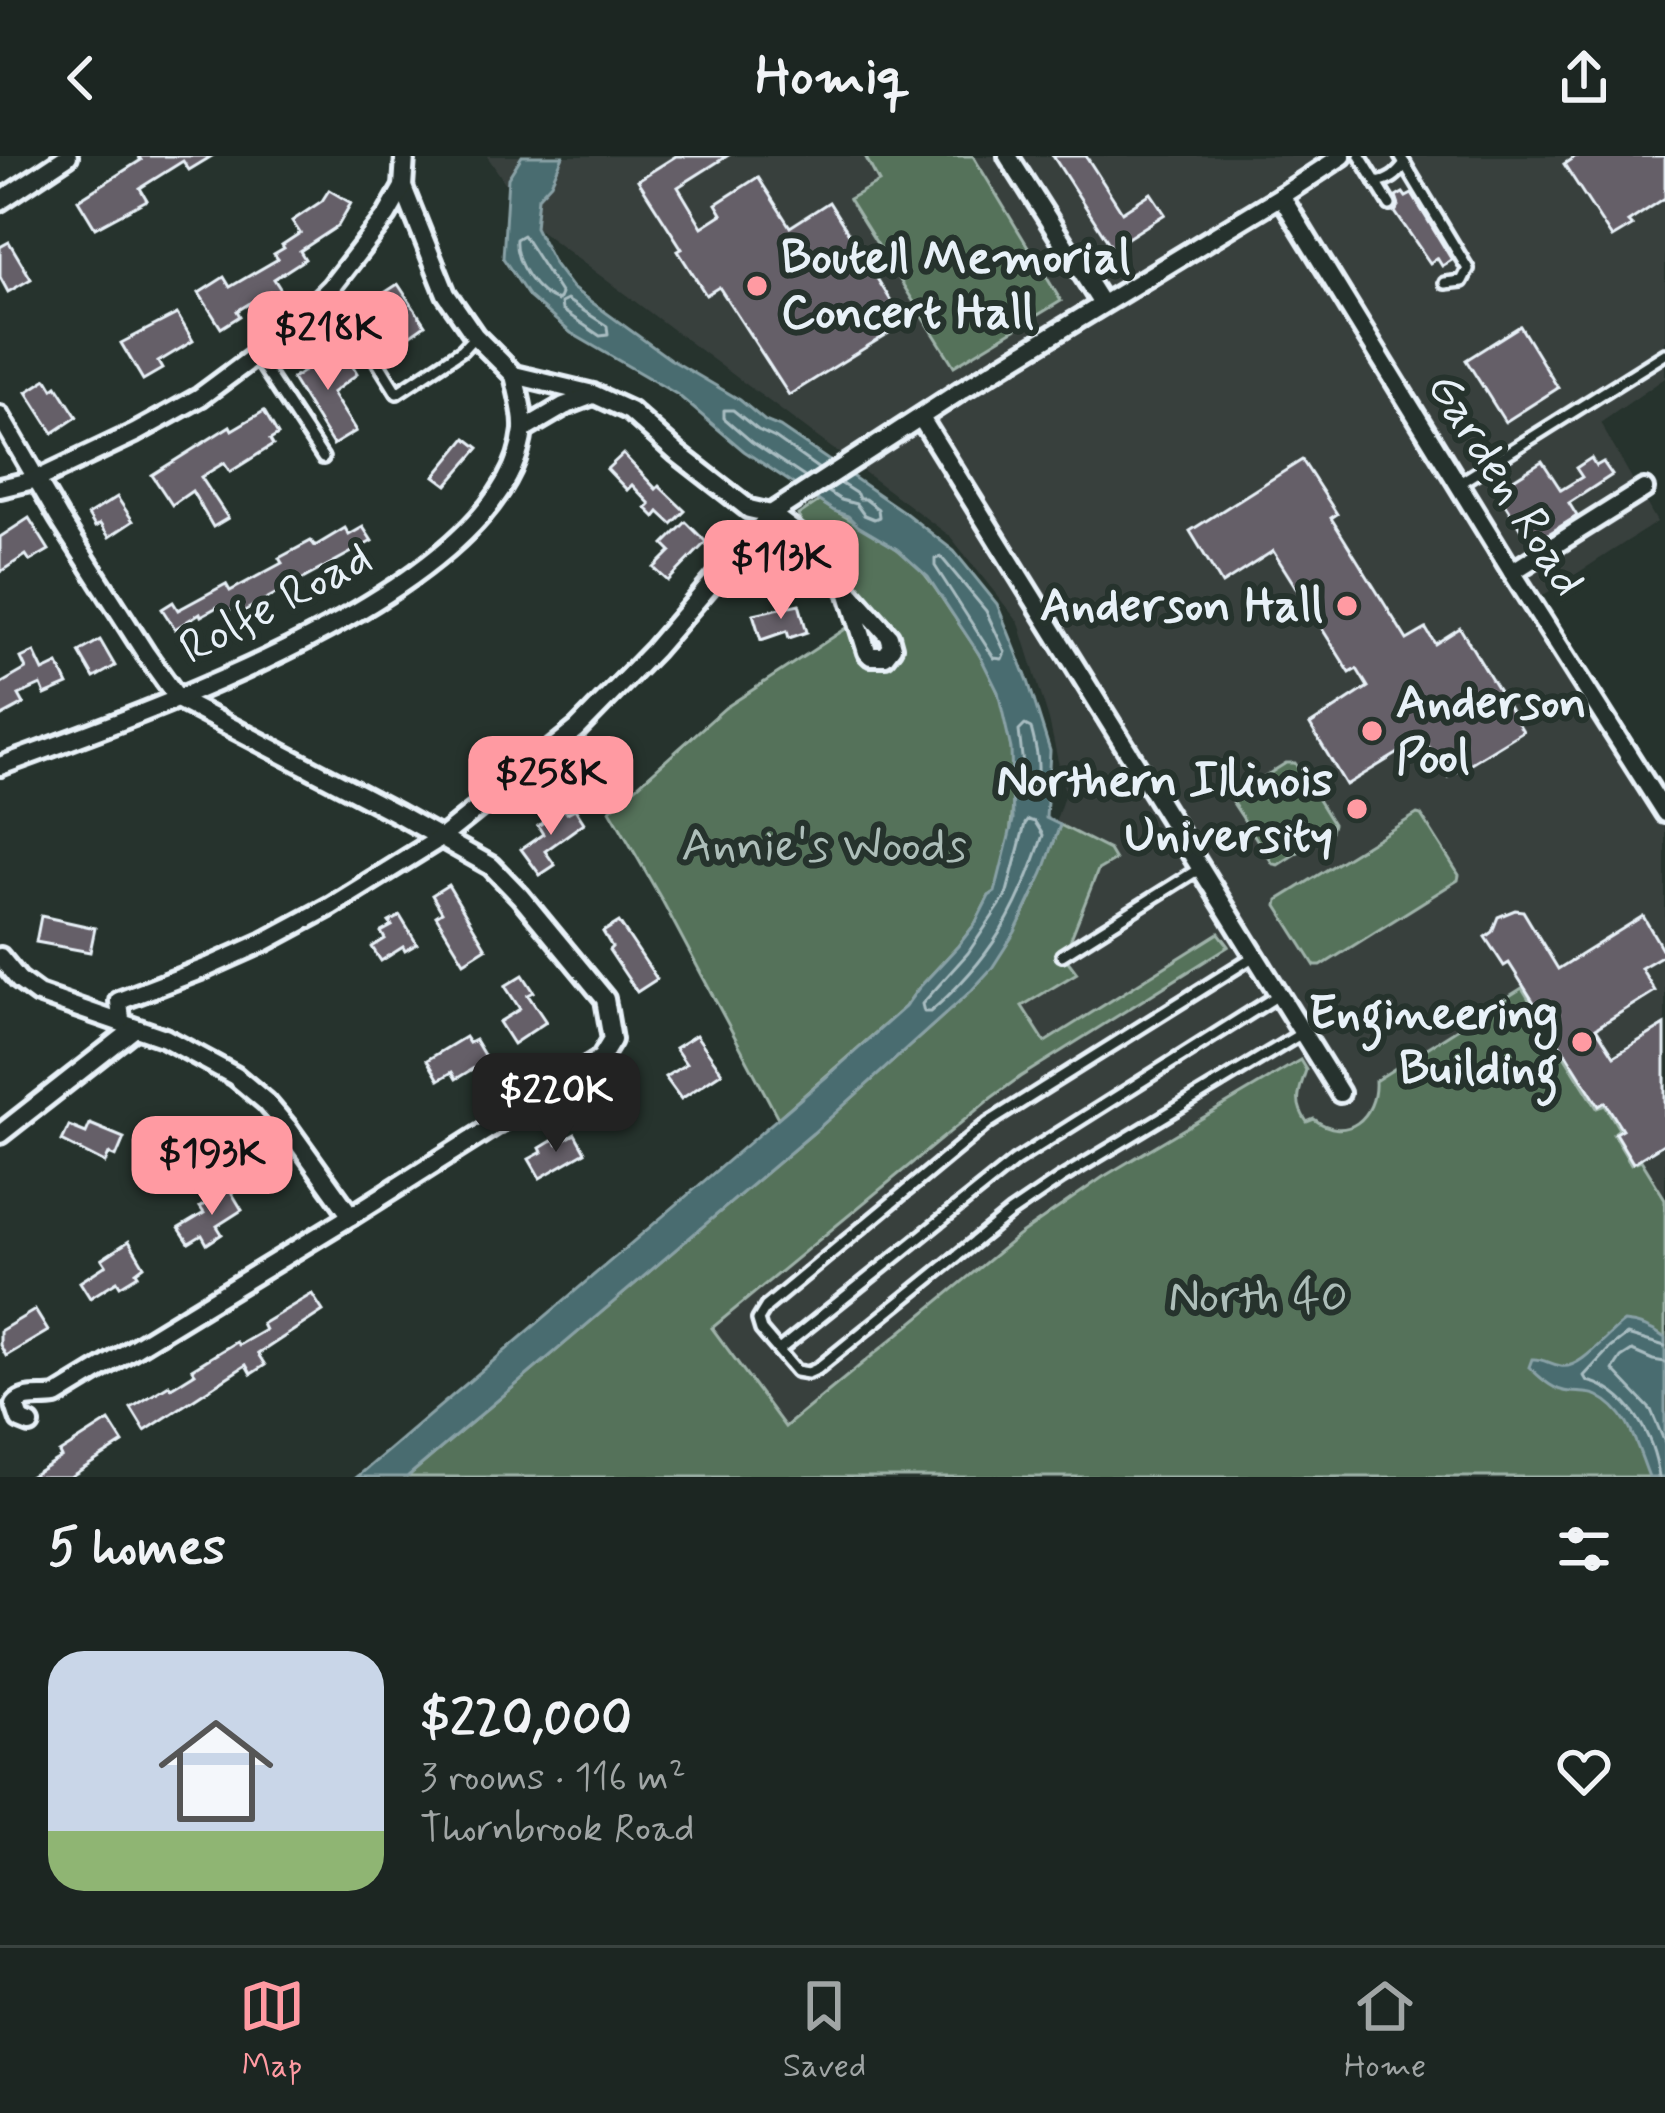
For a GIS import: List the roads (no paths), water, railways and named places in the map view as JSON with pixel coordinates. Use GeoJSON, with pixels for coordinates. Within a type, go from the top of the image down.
{"type":"FeatureCollection","features":[{"type":"Feature","properties":{"kind":"street"},"geometry":{"type":"LineString","coordinates":[[405,156],[403,187],[446,294],[476,336],[514,376],[593,394],[630,411],[749,509],[771,514],[799,535],[849,594]]}},
{"type":"Feature","properties":{"kind":"street"},"geometry":{"type":"LineString","coordinates":[[1008,156],[1102,304]]}},
{"type":"Feature","properties":{"kind":"street"},"geometry":{"type":"LineString","coordinates":[[127,1025],[119,1001],[264,942],[331,906],[442,837],[499,794],[594,712],[771,514],[1342,156]]}},
{"type":"Feature","properties":{"kind":"street"},"geometry":{"type":"LineString","coordinates":[[0,201],[59,159]]}},
{"type":"Feature","properties":{"kind":"street"},"geometry":{"type":"LineString","coordinates":[[0,488],[38,478],[161,419],[256,356],[331,287],[403,187]]}},
{"type":"Feature","properties":{"kind":"street","name":"Garden Road"},"geometry":{"type":"LineString","coordinates":[[1281,196],[1665,813]]}},
{"type":"Feature","properties":{"kind":"street","name":"Rolfe Road"},"geometry":{"type":"LineString","coordinates":[[0,766],[179,700],[315,635],[435,558],[500,492],[517,453],[523,430],[514,376]]}},
{"type":"Feature","properties":{"kind":"street"},"geometry":{"type":"LineString","coordinates":[[523,430],[593,394]]}},
{"type":"Feature","properties":{"kind":"street"},"geometry":{"type":"LineString","coordinates":[[0,416],[59,518],[179,700],[491,866],[605,999],[612,1040],[601,1058],[56,1396],[26,1396],[15,1405],[20,1420],[30,1424]]}},
{"type":"Feature","properties":{"kind":"street"},"geometry":{"type":"LineString","coordinates":[[920,418],[1340,1094]]}},
{"type":"Feature","properties":{"kind":"street"},"geometry":{"type":"LineString","coordinates":[[1511,572],[1644,489]]}},
{"type":"Feature","properties":{"kind":"street"},"geometry":{"type":"LineString","coordinates":[[0,957],[38,994],[142,1029],[212,1062],[266,1102],[351,1216]]}},
{"type":"Feature","properties":{"kind":"street"},"geometry":{"type":"LineString","coordinates":[[0,1134],[127,1025]]}},
{"type":"Feature","properties":{"kind":"lane"},"geometry":{"type":"LineString","coordinates":[[1360,156],[1390,205]]}},
{"type":"Feature","properties":{"kind":"lane"},"geometry":{"type":"LineString","coordinates":[[1376,183],[1386,182],[1403,160],[1468,269],[1462,281],[1445,283]]}},
{"type":"Feature","properties":{"kind":"lane"},"geometry":{"type":"LineString","coordinates":[[331,287],[397,393],[476,336]]}},
{"type":"Feature","properties":{"kind":"lane"},"geometry":{"type":"LineString","coordinates":[[1458,484],[1665,354]]}},
{"type":"Feature","properties":{"kind":"lane"},"geometry":{"type":"LineString","coordinates":[[256,356],[323,458]]}},
{"type":"Feature","properties":{"kind":"lane"},"geometry":{"type":"LineString","coordinates":[[1062,955],[1202,867]]}},
{"type":"Feature","properties":{"kind":"lane"},"geometry":{"type":"LineString","coordinates":[[1256,956],[988,1123],[766,1306],[758,1320],[761,1330],[796,1370],[818,1369],[1010,1213],[1304,1032]]}},
{"type":"Feature","properties":{"kind":"lane"},"geometry":{"type":"LineString","coordinates":[[779,1350],[1015,1161],[1280,994]]}},
{"type":"Feature","properties":{"kind":"water"},"geometry":{"type":"Polygon","coordinates":[[[522,156],[563,156],[551,183],[538,197],[535,227],[572,288],[670,359],[740,400],[904,512],[954,551],[997,604],[1050,751],[1046,818],[1060,825],[1015,932],[972,990],[813,1133],[407,1477],[357,1477],[905,1007],[958,946],[995,892],[1013,820],[1011,749],[998,692],[928,577],[897,549],[744,451],[678,395],[571,333],[529,297],[503,258],[508,178],[522,156]]]}},
{"type":"Feature","properties":{"kind":"water"},"geometry":{"type":"Polygon","coordinates":[[[1624,1322],[1665,1338],[1665,1477],[1649,1477],[1631,1431],[1609,1403],[1592,1394],[1558,1389],[1529,1367],[1532,1359],[1568,1366],[1624,1322]]]}},
{"type":"Feature","properties":{"kind":"place","name":"Boutell Memorial Concert Hall"},"geometry":{"type":"Point","coordinates":[757,286]}},
{"type":"Feature","properties":{"kind":"place","name":"Anderson Hall"},"geometry":{"type":"Point","coordinates":[1347,606]}},
{"type":"Feature","properties":{"kind":"place","name":"Anderson Pool"},"geometry":{"type":"Point","coordinates":[1372,731]}},
{"type":"Feature","properties":{"kind":"place","name":"Northern Illinois University"},"geometry":{"type":"Point","coordinates":[1357,809]}},
{"type":"Feature","properties":{"kind":"place","name":"Engineering Building"},"geometry":{"type":"Point","coordinates":[1582,1042]}},
{"type":"Feature","properties":{"kind":"park label","name":"Annie's Woods"},"geometry":{"type":"Point","coordinates":[824,846]}},
{"type":"Feature","properties":{"kind":"park label","name":"North 40"},"geometry":{"type":"Point","coordinates":[1258,1297]}}]}
